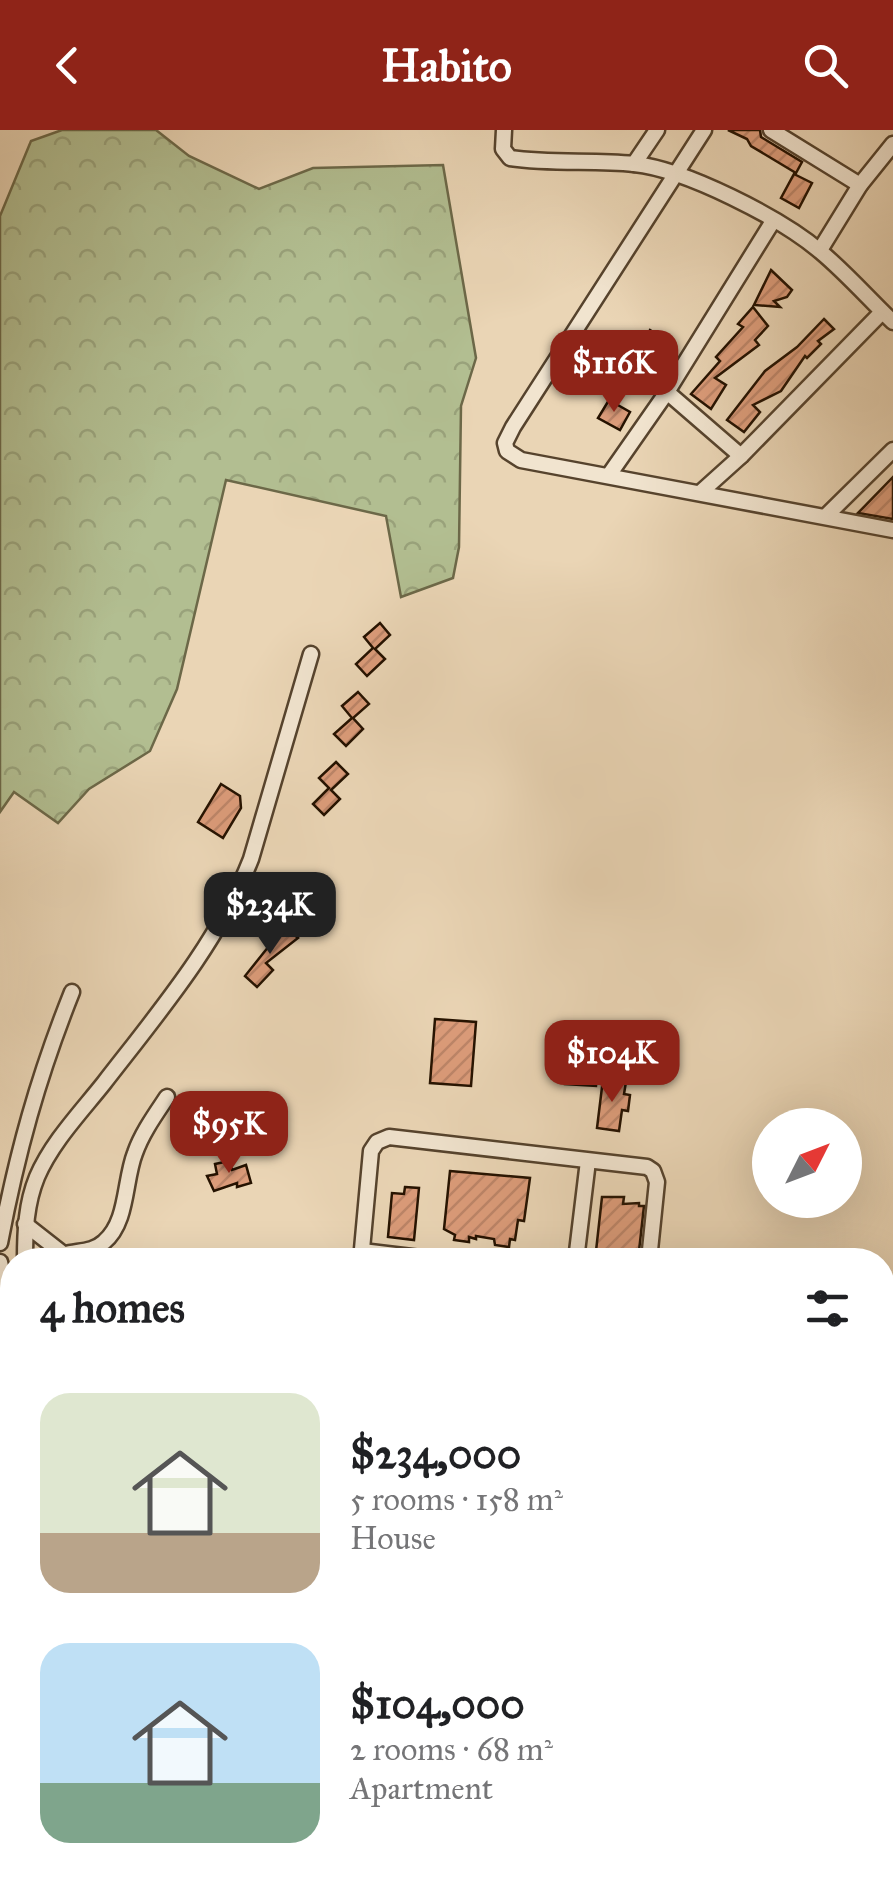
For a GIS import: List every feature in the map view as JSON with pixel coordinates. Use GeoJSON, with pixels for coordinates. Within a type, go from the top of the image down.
{"type":"FeatureCollection","features":[{"type":"Feature","properties":{"kind":"street"},"geometry":{"type":"LineString","coordinates":[[504,130],[503,149],[510,158],[547,163],[634,164],[676,172],[773,221],[820,250],[888,317],[701,492]]}},
{"type":"Feature","properties":{"kind":"street"},"geometry":{"type":"LineString","coordinates":[[634,164],[657,130]]}},
{"type":"Feature","properties":{"kind":"street"},"geometry":{"type":"LineString","coordinates":[[704,130],[505,443],[507,451],[521,460],[893,530]]}},
{"type":"Feature","properties":{"kind":"street"},"geometry":{"type":"LineString","coordinates":[[771,130],[792,134],[860,185]]}},
{"type":"Feature","properties":{"kind":"street"},"geometry":{"type":"LineString","coordinates":[[820,250],[860,185],[893,144]]}},
{"type":"Feature","properties":{"kind":"street"},"geometry":{"type":"LineString","coordinates":[[609,475],[773,221]]}},
{"type":"Feature","properties":{"kind":"street"},"geometry":{"type":"LineString","coordinates":[[666,392],[741,456]]}},
{"type":"Feature","properties":{"kind":"street"},"geometry":{"type":"LineString","coordinates":[[826,515],[893,450]]}},
{"type":"Feature","properties":{"kind":"street"},"geometry":{"type":"LineString","coordinates":[[24,1248],[25,1224],[38,1174],[204,950],[239,891],[252,859],[311,654]]}},
{"type":"Feature","properties":{"kind":"street"},"geometry":{"type":"LineString","coordinates":[[0,1243],[16,1158],[41,1069],[72,992]]}},
{"type":"Feature","properties":{"kind":"street"},"geometry":{"type":"LineString","coordinates":[[94,1248],[116,1227],[136,1150],[166,1097]]}},
{"type":"Feature","properties":{"kind":"street"},"geometry":{"type":"LineString","coordinates":[[363,1248],[372,1151],[382,1139],[397,1138],[639,1165],[654,1171],[658,1182],[650,1248]]}},
{"type":"Feature","properties":{"kind":"street"},"geometry":{"type":"LineString","coordinates":[[577,1248],[588,1160]]}},
{"type":"Feature","properties":{"kind":"street"},"geometry":{"type":"LineString","coordinates":[[25,1224],[50,1248]]}},
{"type":"Feature","properties":{"kind":"green space"},"geometry":{"type":"Polygon","coordinates":[[[62,130],[156,130],[189,156],[259,189],[313,168],[443,165],[476,358],[461,406],[459,547],[453,578],[401,597],[386,516],[226,480],[177,689],[150,751],[89,789],[58,823],[14,792],[0,812],[0,216],[31,141],[62,130]]]}},
{"type":"Feature","properties":{"kind":"building"},"geometry":{"type":"Polygon","coordinates":[[[728,130],[760,130],[761,137],[802,162],[796,173],[728,130]]]}},
{"type":"Feature","properties":{"kind":"building"},"geometry":{"type":"Polygon","coordinates":[[[794,174],[812,183],[799,208],[781,198],[794,174]]]}},
{"type":"Feature","properties":{"kind":"building"},"geometry":{"type":"Polygon","coordinates":[[[771,270],[792,290],[787,297],[774,301],[780,307],[754,305],[771,270]]]}},
{"type":"Feature","properties":{"kind":"building"},"geometry":{"type":"Polygon","coordinates":[[[753,307],[768,326],[755,340],[759,345],[715,378],[726,385],[711,409],[691,394],[720,361],[716,357],[743,327],[738,324],[753,307]]]}},
{"type":"Feature","properties":{"kind":"building"},"geometry":{"type":"Polygon","coordinates":[[[824,319],[834,329],[805,356],[781,391],[753,405],[760,412],[744,432],[727,420],[765,371],[797,347],[824,319]]]}},
{"type":"Feature","properties":{"kind":"building"},"geometry":{"type":"Polygon","coordinates":[[[650,330],[673,345],[660,366],[637,352],[650,330]]]}},
{"type":"Feature","properties":{"kind":"building"},"geometry":{"type":"Polygon","coordinates":[[[609,400],[630,412],[620,430],[598,418],[609,400]]]}},
{"type":"Feature","properties":{"kind":"building"},"geometry":{"type":"Polygon","coordinates":[[[893,477],[893,519],[858,513],[893,477]]]}},
{"type":"Feature","properties":{"kind":"building"},"geometry":{"type":"Polygon","coordinates":[[[380,623],[390,635],[375,649],[385,659],[367,676],[356,664],[373,648],[364,637],[380,623]]]}},
{"type":"Feature","properties":{"kind":"building"},"geometry":{"type":"Polygon","coordinates":[[[358,692],[369,704],[353,718],[363,729],[346,746],[334,734],[352,718],[342,706],[358,692]]]}},
{"type":"Feature","properties":{"kind":"building"},"geometry":{"type":"Polygon","coordinates":[[[336,762],[348,774],[331,790],[340,799],[324,815],[313,804],[329,788],[319,778],[336,762]]]}},
{"type":"Feature","properties":{"kind":"building"},"geometry":{"type":"Polygon","coordinates":[[[221,784],[240,796],[241,808],[223,838],[198,822],[221,784]]]}},
{"type":"Feature","properties":{"kind":"building"},"geometry":{"type":"Polygon","coordinates":[[[285,926],[298,938],[266,963],[273,970],[257,987],[245,976],[285,926]]]}},
{"type":"Feature","properties":{"kind":"building"},"geometry":{"type":"Polygon","coordinates":[[[435,1019],[476,1022],[471,1086],[430,1083],[435,1019]]]}},
{"type":"Feature","properties":{"kind":"building"},"geometry":{"type":"Polygon","coordinates":[[[569,1030],[587,1032],[586,1044],[599,1045],[596,1086],[565,1084],[569,1030]]]}},
{"type":"Feature","properties":{"kind":"building"},"geometry":{"type":"Polygon","coordinates":[[[603,1079],[626,1082],[624,1094],[630,1095],[628,1111],[622,1110],[619,1131],[597,1128],[603,1079]]]}},
{"type":"Feature","properties":{"kind":"building"},"geometry":{"type":"Polygon","coordinates":[[[229,1161],[232,1170],[246,1165],[251,1183],[214,1191],[207,1176],[217,1174],[215,1164],[229,1161]]]}},
{"type":"Feature","properties":{"kind":"building"},"geometry":{"type":"Polygon","coordinates":[[[450,1171],[530,1178],[524,1221],[518,1220],[515,1240],[510,1239],[509,1247],[476,1236],[469,1237],[469,1242],[454,1240],[455,1235],[444,1229],[450,1171]]]}},
{"type":"Feature","properties":{"kind":"building"},"geometry":{"type":"Polygon","coordinates":[[[405,1187],[419,1188],[414,1240],[388,1237],[392,1193],[404,1194],[405,1187]]]}},
{"type":"Feature","properties":{"kind":"building"},"geometry":{"type":"Polygon","coordinates":[[[602,1197],[624,1197],[623,1204],[644,1206],[639,1248],[596,1248],[602,1197]]]}}]}
